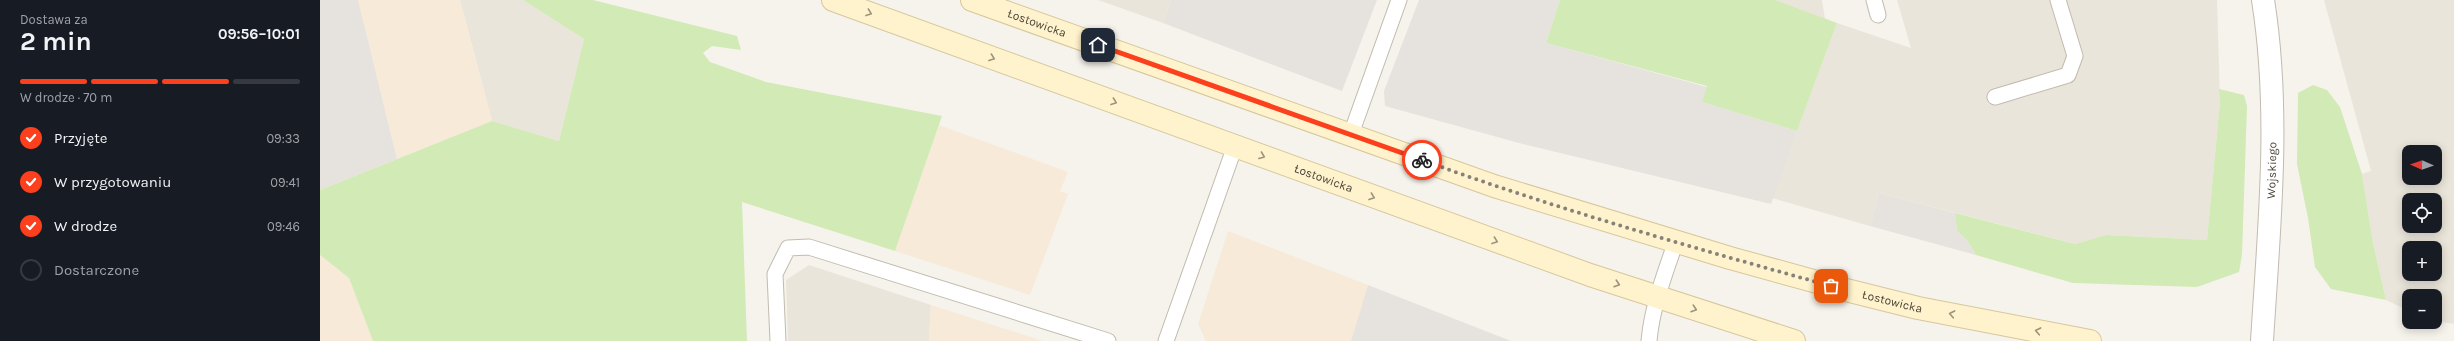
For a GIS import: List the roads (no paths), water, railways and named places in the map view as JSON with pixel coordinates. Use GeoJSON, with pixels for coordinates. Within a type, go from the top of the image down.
{"type":"FeatureCollection","features":[{"type":"Feature","properties":{"kind":"main road","name":"Łostowicka"},"geometry":{"type":"LineString","coordinates":[[833,0],[1657,297],[1794,341]]}},
{"type":"Feature","properties":{"kind":"main road","name":"Łostowicka"},"geometry":{"type":"LineString","coordinates":[[972,0],[995,4],[1494,186],[1839,288],[1910,306],[2090,341]]}},
{"type":"Feature","properties":{"kind":"street","name":"Wojskiego"},"geometry":{"type":"LineString","coordinates":[[2262,341],[2272,163],[2273,88],[2263,0]]}},
{"type":"Feature","properties":{"kind":"lane"},"geometry":{"type":"LineString","coordinates":[[1351,134],[1399,0]]}},
{"type":"Feature","properties":{"kind":"lane"},"geometry":{"type":"LineString","coordinates":[[1874,0],[1878,15]]}},
{"type":"Feature","properties":{"kind":"lane"},"geometry":{"type":"LineString","coordinates":[[1995,97],[2068,75],[2075,56],[2058,0]]}},
{"type":"Feature","properties":{"kind":"lane"},"geometry":{"type":"LineString","coordinates":[[1166,341],[1235,146]]}},
{"type":"Feature","properties":{"kind":"lane"},"geometry":{"type":"LineString","coordinates":[[1649,341],[1651,321],[1657,297],[1676,241]]}},
{"type":"Feature","properties":{"kind":"lane"},"geometry":{"type":"LineString","coordinates":[[778,341],[775,274],[788,248],[809,247],[1108,341]]}}]}
